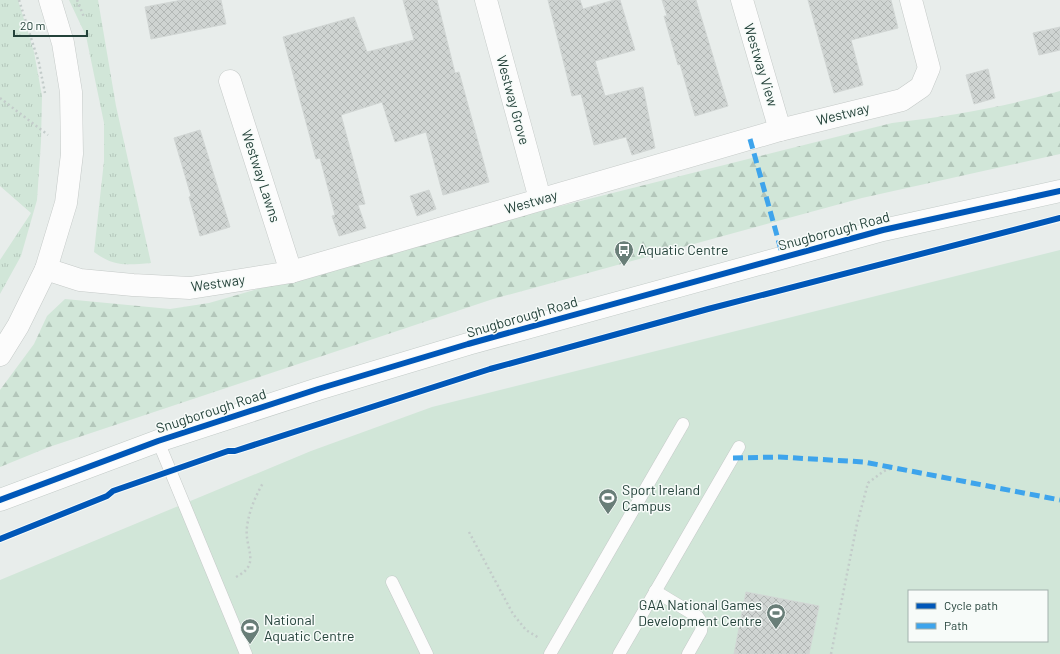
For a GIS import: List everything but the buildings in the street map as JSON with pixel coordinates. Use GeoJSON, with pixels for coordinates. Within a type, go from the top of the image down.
{"type":"FeatureCollection","features":[{"type":"Feature","properties":{"kind":"street"},"geometry":{"type":"LineString","coordinates":[[0,355],[18,326],[46,269],[66,202],[72,154],[72,92],[63,43],[50,0]]}},
{"type":"Feature","properties":{"kind":"street","name":"Westway Grove"},"geometry":{"type":"LineString","coordinates":[[486,0],[540,199]]}},
{"type":"Feature","properties":{"kind":"street","name":"Westway View"},"geometry":{"type":"LineString","coordinates":[[742,0],[780,130]]}},
{"type":"Feature","properties":{"kind":"street","name":"Westway"},"geometry":{"type":"LineString","coordinates":[[46,269],[80,280],[190,288],[291,272],[780,130],[902,100],[921,87],[929,68],[911,0]]}},
{"type":"Feature","properties":{"kind":"street","name":"Westway Lawns"},"geometry":{"type":"LineString","coordinates":[[230,81],[291,272]]}},
{"type":"Feature","properties":{"kind":"street","name":"Snugborough Road"},"geometry":{"type":"LineString","coordinates":[[0,500],[158,441],[318,389],[468,344],[883,230],[1060,191]]}},
{"type":"Feature","properties":{"kind":"lane"},"geometry":{"type":"LineString","coordinates":[[552,650],[683,424]]}},
{"type":"Feature","properties":{"kind":"lane"},"geometry":{"type":"LineString","coordinates":[[158,441],[246,654]]}},
{"type":"Feature","properties":{"kind":"lane"},"geometry":{"type":"LineString","coordinates":[[619,654],[739,447]]}},
{"type":"Feature","properties":{"kind":"lane"},"geometry":{"type":"LineString","coordinates":[[392,582],[427,654]]}},
{"type":"Feature","properties":{"kind":"lane"},"geometry":{"type":"LineString","coordinates":[[655,591],[698,617],[702,623],[701,631],[688,654]]}},
{"type":"Feature","properties":{"kind":"path"},"geometry":{"type":"LineString","coordinates":[[19,0],[39,63],[46,97]]}},
{"type":"Feature","properties":{"kind":"path"},"geometry":{"type":"LineString","coordinates":[[77,0],[84,17]]}},
{"type":"Feature","properties":{"kind":"path"},"geometry":{"type":"LineString","coordinates":[[0,98],[48,135]]}},
{"type":"Feature","properties":{"kind":"path"},"geometry":{"type":"LineString","coordinates":[[48,128],[48,142]]}},
{"type":"Feature","properties":{"kind":"path"},"geometry":{"type":"LineString","coordinates":[[831,654],[857,524],[868,483],[880,473],[893,468]]}},
{"type":"Feature","properties":{"kind":"path"},"geometry":{"type":"LineString","coordinates":[[236,577],[246,572],[251,559],[246,530],[254,500],[263,483]]}},
{"type":"Feature","properties":{"kind":"path"},"geometry":{"type":"LineString","coordinates":[[469,532],[519,623],[552,650]]}},
{"type":"Feature","properties":{"kind":"green space"},"geometry":{"type":"Polygon","coordinates":[[[0,0],[18,0],[34,52],[42,96],[41,142],[37,200],[21,256],[0,294],[0,260],[31,213],[0,186],[0,0]]]}},
{"type":"Feature","properties":{"kind":"green space"},"geometry":{"type":"Polygon","coordinates":[[[69,0],[98,0],[116,106],[151,263],[114,263],[94,252],[104,161],[104,123],[86,36],[69,0]]]}},
{"type":"Feature","properties":{"kind":"green space"},"geometry":{"type":"Polygon","coordinates":[[[1060,91],[1060,154],[862,198],[493,299],[49,447],[0,467],[0,390],[34,344],[47,316],[65,299],[170,309],[209,303],[457,232],[892,123],[1019,102],[1060,91]]]}},
{"type":"Feature","properties":{"kind":"green space","name":"Sport Ireland Campus"},"geometry":{"type":"Polygon","coordinates":[[[1060,250],[1060,654],[0,654],[0,580],[311,451],[432,407],[1060,250]]]}},
{"type":"Feature","properties":{"kind":"marked path"},"geometry":{"type":"LineString","coordinates":[[750,139],[783,257]]}},
{"type":"Feature","properties":{"kind":"marked path"},"geometry":{"type":"LineString","coordinates":[[733,458],[779,457],[864,462],[1060,500]]}},
{"type":"Feature","properties":{"kind":"cycle path"},"geometry":{"type":"LineString","coordinates":[[0,500],[158,441],[318,389],[468,344],[883,230],[1060,191]]}},
{"type":"Feature","properties":{"kind":"cycle path"},"geometry":{"type":"LineString","coordinates":[[0,539],[107,496],[113,491],[228,451],[235,451],[490,369],[708,309],[1060,218]]}},
{"type":"Feature","properties":{"kind":"place","name":"Aquatic Centre"},"geometry":{"type":"Point","coordinates":[624,267]}},
{"type":"Feature","properties":{"kind":"place","name":"Sport Ireland Campus"},"geometry":{"type":"Point","coordinates":[608,515]}},
{"type":"Feature","properties":{"kind":"place","name":"GAA National Games Development Centre"},"geometry":{"type":"Point","coordinates":[776,630]}},
{"type":"Feature","properties":{"kind":"place","name":"National Aquatic Centre"},"geometry":{"type":"Point","coordinates":[250,645]}}]}
